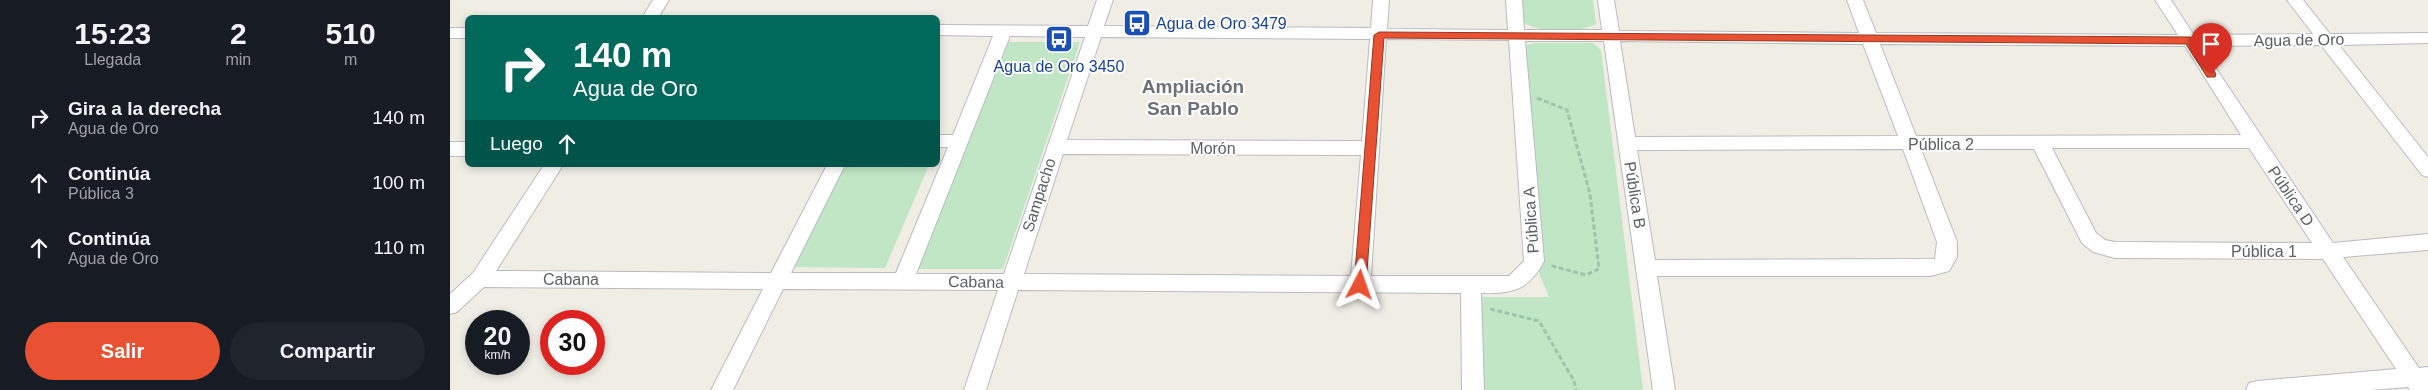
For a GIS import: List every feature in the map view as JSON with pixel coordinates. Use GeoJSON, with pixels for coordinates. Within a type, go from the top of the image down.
{"type":"FeatureCollection","features":[{"type":"Feature","properties":{"kind":"street"},"geometry":{"type":"LineString","coordinates":[[652,15],[661,0]]}},
{"type":"Feature","properties":{"kind":"street","name":"Sampacho"},"geometry":{"type":"LineString","coordinates":[[975,390],[1105,0]]}},
{"type":"Feature","properties":{"kind":"street"},"geometry":{"type":"LineString","coordinates":[[1360,285],[1381,0]]}},
{"type":"Feature","properties":{"kind":"street","name":"Pública A"},"geometry":{"type":"LineString","coordinates":[[1471,285],[1509,285],[1529,274],[1534,261],[1514,0]]}},
{"type":"Feature","properties":{"kind":"street","name":"Pública B"},"geometry":{"type":"LineString","coordinates":[[1606,0],[1664,390]]}},
{"type":"Feature","properties":{"kind":"street"},"geometry":{"type":"LineString","coordinates":[[1646,268],[1930,268],[1942,265],[1947,257],[1947,242],[1855,0]]}},
{"type":"Feature","properties":{"kind":"street","name":"Pública D"},"geometry":{"type":"LineString","coordinates":[[2163,0],[2254,142],[2328,251],[2421,381]]}},
{"type":"Feature","properties":{"kind":"street"},"geometry":{"type":"LineString","coordinates":[[2295,0],[2428,170]]}},
{"type":"Feature","properties":{"kind":"street"},"geometry":{"type":"LineString","coordinates":[[940,30],[1611,37]]}},
{"type":"Feature","properties":{"kind":"street"},"geometry":{"type":"LineString","coordinates":[[903,280],[1004,30]]}},
{"type":"Feature","properties":{"kind":"street"},"geometry":{"type":"LineString","coordinates":[[450,33],[465,33]]}},
{"type":"Feature","properties":{"kind":"street","name":"Agua de Oro"},"geometry":{"type":"LineString","coordinates":[[1611,37],[1870,37],[2189,41],[2428,38]]}},
{"type":"Feature","properties":{"kind":"street"},"geometry":{"type":"LineString","coordinates":[[940,141],[959,141]]}},
{"type":"Feature","properties":{"kind":"street","name":"Pública 2"},"geometry":{"type":"LineString","coordinates":[[1627,144],[2254,142]]}},
{"type":"Feature","properties":{"kind":"street","name":"Pública 1"},"geometry":{"type":"LineString","coordinates":[[2041,144],[2089,238],[2100,247],[2115,250],[2328,251],[2428,242]]}},
{"type":"Feature","properties":{"kind":"street","name":"Morón"},"geometry":{"type":"LineString","coordinates":[[1055,147],[1370,148]]}},
{"type":"Feature","properties":{"kind":"street"},"geometry":{"type":"LineString","coordinates":[[450,149],[465,149]]}},
{"type":"Feature","properties":{"kind":"street"},"geometry":{"type":"LineString","coordinates":[[450,306],[480,279],[553,167]]}},
{"type":"Feature","properties":{"kind":"street"},"geometry":{"type":"LineString","coordinates":[[722,390],[835,167]]}},
{"type":"Feature","properties":{"kind":"street","name":"Cabana"},"geometry":{"type":"LineString","coordinates":[[480,279],[903,280],[1471,285]]}},
{"type":"Feature","properties":{"kind":"street"},"geometry":{"type":"LineString","coordinates":[[1471,285],[1472,390]]}},
{"type":"Feature","properties":{"kind":"street"},"geometry":{"type":"LineString","coordinates":[[2257,390],[2421,381]]}},
{"type":"Feature","properties":{"kind":"path"},"geometry":{"type":"LineString","coordinates":[[1520,91],[1567,110],[1590,194],[1599,269],[1586,275],[1534,261]]}},
{"type":"Feature","properties":{"kind":"path"},"geometry":{"type":"LineString","coordinates":[[1472,305],[1539,321],[1574,381],[1576,390]]}},
{"type":"Feature","properties":{"kind":"green space"},"geometry":{"type":"Polygon","coordinates":[[[1522,0],[1593,0],[1596,24],[1570,31],[1541,29],[1524,23],[1522,0]]]}},
{"type":"Feature","properties":{"kind":"green space"},"geometry":{"type":"Polygon","coordinates":[[[1000,42],[1080,42],[1003,269],[908,269],[1000,42]]]}},
{"type":"Feature","properties":{"kind":"green space"},"geometry":{"type":"Polygon","coordinates":[[[1534,43],[1593,43],[1601,50],[1643,390],[1481,390],[1478,297],[1549,297],[1534,261],[1524,46],[1534,43]]]}},
{"type":"Feature","properties":{"kind":"green space"},"geometry":{"type":"Polygon","coordinates":[[[840,167],[928,167],[885,268],[790,267],[840,167]]]}},
{"type":"Feature","properties":{"kind":"place","name":"Agua de Oro 3479"},"geometry":{"type":"Point","coordinates":[1137,23]}},
{"type":"Feature","properties":{"kind":"place","name":"Agua de Oro 3450"},"geometry":{"type":"Point","coordinates":[1059,39]}},
{"type":"Feature","properties":{"kind":"district","name":"Ampliación San Pablo"},"geometry":{"type":"Point","coordinates":[1193,97]}},
{"type":"Feature","properties":{"kind":"route"},"geometry":{"type":"LineString","coordinates":[[1360,285],[1379,35],[1870,37],[2189,41],[2211,74]]}}]}
